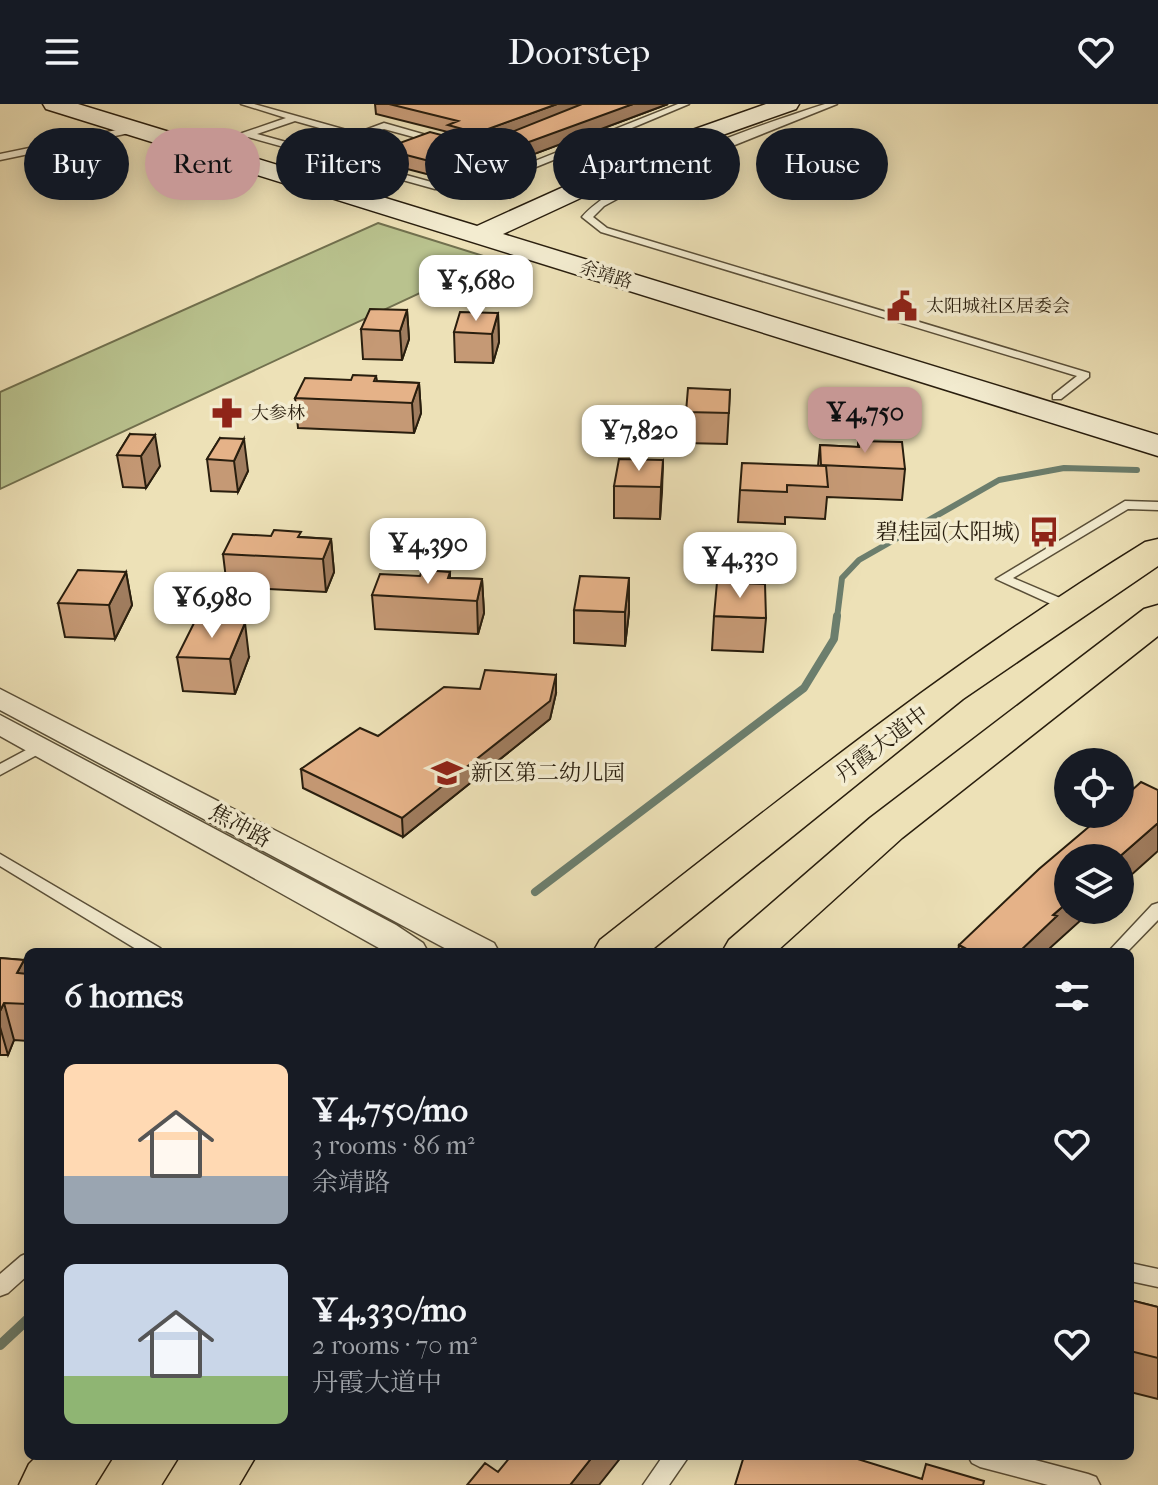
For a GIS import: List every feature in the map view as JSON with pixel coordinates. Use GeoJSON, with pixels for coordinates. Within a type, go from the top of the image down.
{"type":"FeatureCollection","features":[{"type":"Feature","properties":{"kind":"main road","name":"余靖路"},"geometry":{"type":"LineString","coordinates":[[54,104],[1158,427]]}},
{"type":"Feature","properties":{"kind":"main road","name":"余靖路"},"geometry":{"type":"LineString","coordinates":[[86,104],[166,128]]}},
{"type":"Feature","properties":{"kind":"main road"},"geometry":{"type":"LineString","coordinates":[[707,128],[764,112]]}},
{"type":"Feature","properties":{"kind":"main road"},"geometry":{"type":"LineString","coordinates":[[472,227],[764,112]]}},
{"type":"Feature","properties":{"kind":"main road","name":"余靖路"},"geometry":{"type":"LineString","coordinates":[[260,157],[1158,446]]}},
{"type":"Feature","properties":{"kind":"main road"},"geometry":{"type":"LineString","coordinates":[[472,227],[553,186]]}},
{"type":"Feature","properties":{"kind":"main road","name":"丹霞大道中"},"geometry":{"type":"LineString","coordinates":[[622,948],[823,789],[1069,607],[1158,550]]}},
{"type":"Feature","properties":{"kind":"main road"},"geometry":{"type":"LineString","coordinates":[[751,948],[886,828],[1158,617]]}},
{"type":"Feature","properties":{"kind":"main road"},"geometry":{"type":"LineString","coordinates":[[52,1485],[77,1460]]}},
{"type":"Feature","properties":{"kind":"main road"},"geometry":{"type":"LineString","coordinates":[[196,1485],[220,1460]]}},
{"type":"Feature","properties":{"kind":"street","name":"焦冲路"},"geometry":{"type":"LineString","coordinates":[[0,698],[473,948]]}},
{"type":"Feature","properties":{"kind":"street","name":"焦冲路"},"geometry":{"type":"LineString","coordinates":[[0,724],[384,933],[405,948]]}},
{"type":"Feature","properties":{"kind":"lane"},"geometry":{"type":"LineString","coordinates":[[245,104],[329,128]]}},
{"type":"Feature","properties":{"kind":"lane"},"geometry":{"type":"LineString","coordinates":[[623,128],[685,104]]}},
{"type":"Feature","properties":{"kind":"lane"},"geometry":{"type":"LineString","coordinates":[[833,104],[764,112],[606,201],[591,211],[589,222],[604,230],[1085,375],[1057,397]]}},
{"type":"Feature","properties":{"kind":"lane"},"geometry":{"type":"LineString","coordinates":[[260,130],[294,118]]}},
{"type":"Feature","properties":{"kind":"lane"},"geometry":{"type":"LineString","coordinates":[[0,157],[136,129]]}},
{"type":"Feature","properties":{"kind":"lane"},"geometry":{"type":"LineString","coordinates":[[260,137],[435,186],[481,186],[553,156]]}},
{"type":"Feature","properties":{"kind":"lane"},"geometry":{"type":"LineString","coordinates":[[1069,607],[1003,579],[1125,505],[1158,506]]}},
{"type":"Feature","properties":{"kind":"lane"},"geometry":{"type":"LineString","coordinates":[[0,770],[41,747]]}},
{"type":"Feature","properties":{"kind":"lane"},"geometry":{"type":"LineString","coordinates":[[0,859],[147,948]]}},
{"type":"Feature","properties":{"kind":"lane"},"geometry":{"type":"LineString","coordinates":[[1121,948],[1158,909]]}},
{"type":"Feature","properties":{"kind":"lane"},"geometry":{"type":"LineString","coordinates":[[0,1287],[24,1266]]}},
{"type":"Feature","properties":{"kind":"lane"},"geometry":{"type":"LineString","coordinates":[[1134,1273],[1158,1278]]}},
{"type":"Feature","properties":{"kind":"lane"},"geometry":{"type":"LineString","coordinates":[[655,1485],[674,1460]]}},
{"type":"Feature","properties":{"kind":"lane"},"geometry":{"type":"LineString","coordinates":[[995,1460],[1088,1485]]}},
{"type":"Feature","properties":{"kind":"green space"},"geometry":{"type":"Polygon","coordinates":[[[378,223],[493,259],[0,489],[0,392],[378,223]]]}},
{"type":"Feature","properties":{"kind":"building"},"geometry":{"type":"Polygon","coordinates":[[[389,104],[557,104],[491,128],[448,125],[458,121],[389,104]]]}},
{"type":"Feature","properties":{"kind":"building"},"geometry":{"type":"Polygon","coordinates":[[[582,104],[633,104],[567,128],[553,128],[553,133],[537,139],[537,128],[522,128],[582,104]]]}},
{"type":"Feature","properties":{"kind":"building"},"geometry":{"type":"Polygon","coordinates":[[[425,134],[425,160],[409,156],[409,140],[425,134]]]}},
{"type":"Feature","properties":{"kind":"building"},"geometry":{"type":"Polygon","coordinates":[[[370,309],[407,310],[400,331],[361,329],[370,309]]]}},
{"type":"Feature","properties":{"kind":"building"},"geometry":{"type":"Polygon","coordinates":[[[460,312],[498,313],[492,334],[454,332],[460,312]]]}},
{"type":"Feature","properties":{"kind":"building"},"geometry":{"type":"Polygon","coordinates":[[[353,375],[376,376],[374,381],[419,383],[412,403],[295,398],[305,378],[351,380],[353,375]]]}},
{"type":"Feature","properties":{"kind":"building"},"geometry":{"type":"Polygon","coordinates":[[[688,388],[730,390],[729,413],[686,412],[688,388]]]}},
{"type":"Feature","properties":{"kind":"building"},"geometry":{"type":"Polygon","coordinates":[[[130,434],[155,435],[141,456],[117,455],[130,434]]]}},
{"type":"Feature","properties":{"kind":"building"},"geometry":{"type":"Polygon","coordinates":[[[220,438],[244,439],[234,461],[207,459],[220,438]]]}},
{"type":"Feature","properties":{"kind":"building"},"geometry":{"type":"Polygon","coordinates":[[[858,441],[902,442],[905,469],[821,465],[820,445],[859,447],[858,441]]]}},
{"type":"Feature","properties":{"kind":"building"},"geometry":{"type":"Polygon","coordinates":[[[619,459],[663,460],[661,487],[614,486],[619,459]]]}},
{"type":"Feature","properties":{"kind":"building"},"geometry":{"type":"Polygon","coordinates":[[[742,463],[826,466],[828,487],[787,485],[787,492],[740,490],[742,463]]]}},
{"type":"Feature","properties":{"kind":"building"},"geometry":{"type":"Polygon","coordinates":[[[274,530],[301,532],[298,537],[331,539],[323,559],[223,554],[233,534],[271,536],[274,530]]]}},
{"type":"Feature","properties":{"kind":"building"},"geometry":{"type":"Polygon","coordinates":[[[78,570],[126,572],[109,605],[58,603],[78,570]]]}},
{"type":"Feature","properties":{"kind":"building"},"geometry":{"type":"Polygon","coordinates":[[[422,570],[450,572],[448,578],[482,579],[477,601],[372,595],[380,574],[420,576],[422,570]]]}},
{"type":"Feature","properties":{"kind":"building"},"geometry":{"type":"Polygon","coordinates":[[[580,576],[629,578],[625,612],[574,610],[580,576]]]}},
{"type":"Feature","properties":{"kind":"building"},"geometry":{"type":"Polygon","coordinates":[[[717,582],[765,584],[766,618],[714,616],[717,582]]]}},
{"type":"Feature","properties":{"kind":"building"},"geometry":{"type":"Polygon","coordinates":[[[195,621],[245,623],[230,659],[177,657],[195,621]]]}},
{"type":"Feature","properties":{"kind":"building"},"geometry":{"type":"Polygon","coordinates":[[[485,670],[556,675],[550,701],[402,818],[301,769],[360,728],[378,736],[444,687],[480,689],[485,670]]]}},
{"type":"Feature","properties":{"kind":"building"},"geometry":{"type":"Polygon","coordinates":[[[1141,782],[1158,790],[1158,823],[1134,844],[1069,844],[1087,828],[1134,828],[1134,788],[1141,782]]]}},
{"type":"Feature","properties":{"kind":"building"},"geometry":{"type":"Polygon","coordinates":[[[1054,856],[1054,919],[1023,948],[965,948],[959,945],[1054,856]]]}},
{"type":"Feature","properties":{"kind":"building"},"geometry":{"type":"Polygon","coordinates":[[[0,958],[24,960],[17,973],[24,974],[24,1004],[4,1003],[0,1011],[0,958]]]}},
{"type":"Feature","properties":{"kind":"building"},"geometry":{"type":"Polygon","coordinates":[[[1134,1301],[1158,1307],[1158,1358],[1134,1352],[1134,1301]]]}},
{"type":"Feature","properties":{"kind":"building"},"geometry":{"type":"Polygon","coordinates":[[[508,1460],[590,1460],[570,1485],[467,1485],[485,1463],[498,1472],[508,1460]]]}},
{"type":"Feature","properties":{"kind":"building"},"geometry":{"type":"Polygon","coordinates":[[[743,1460],[861,1460],[922,1479],[926,1464],[984,1481],[983,1485],[735,1485],[743,1460]]]}},
{"type":"Feature","properties":{"kind":"waterway"},"geometry":{"type":"LineString","coordinates":[[837,618],[842,578],[859,560],[999,480],[1064,468],[1137,470]]}},
{"type":"Feature","properties":{"kind":"waterway"},"geometry":{"type":"LineString","coordinates":[[535,892],[804,688],[834,639],[837,616]]}},
{"type":"Feature","properties":{"kind":"waterway"},"geometry":{"type":"LineString","coordinates":[[0,1345],[24,1323]]}},
{"type":"Feature","properties":{"kind":"place","name":"太阳城社区居委会"},"geometry":{"type":"Point","coordinates":[902,306]}},
{"type":"Feature","properties":{"kind":"place","name":"大参林"},"geometry":{"type":"Point","coordinates":[227,413]}},
{"type":"Feature","properties":{"kind":"place","name":"碧桂园(太阳城)"},"geometry":{"type":"Point","coordinates":[1044,532]}},
{"type":"Feature","properties":{"kind":"place","name":"新区第二幼儿园"},"geometry":{"type":"Point","coordinates":[447,773]}}]}
